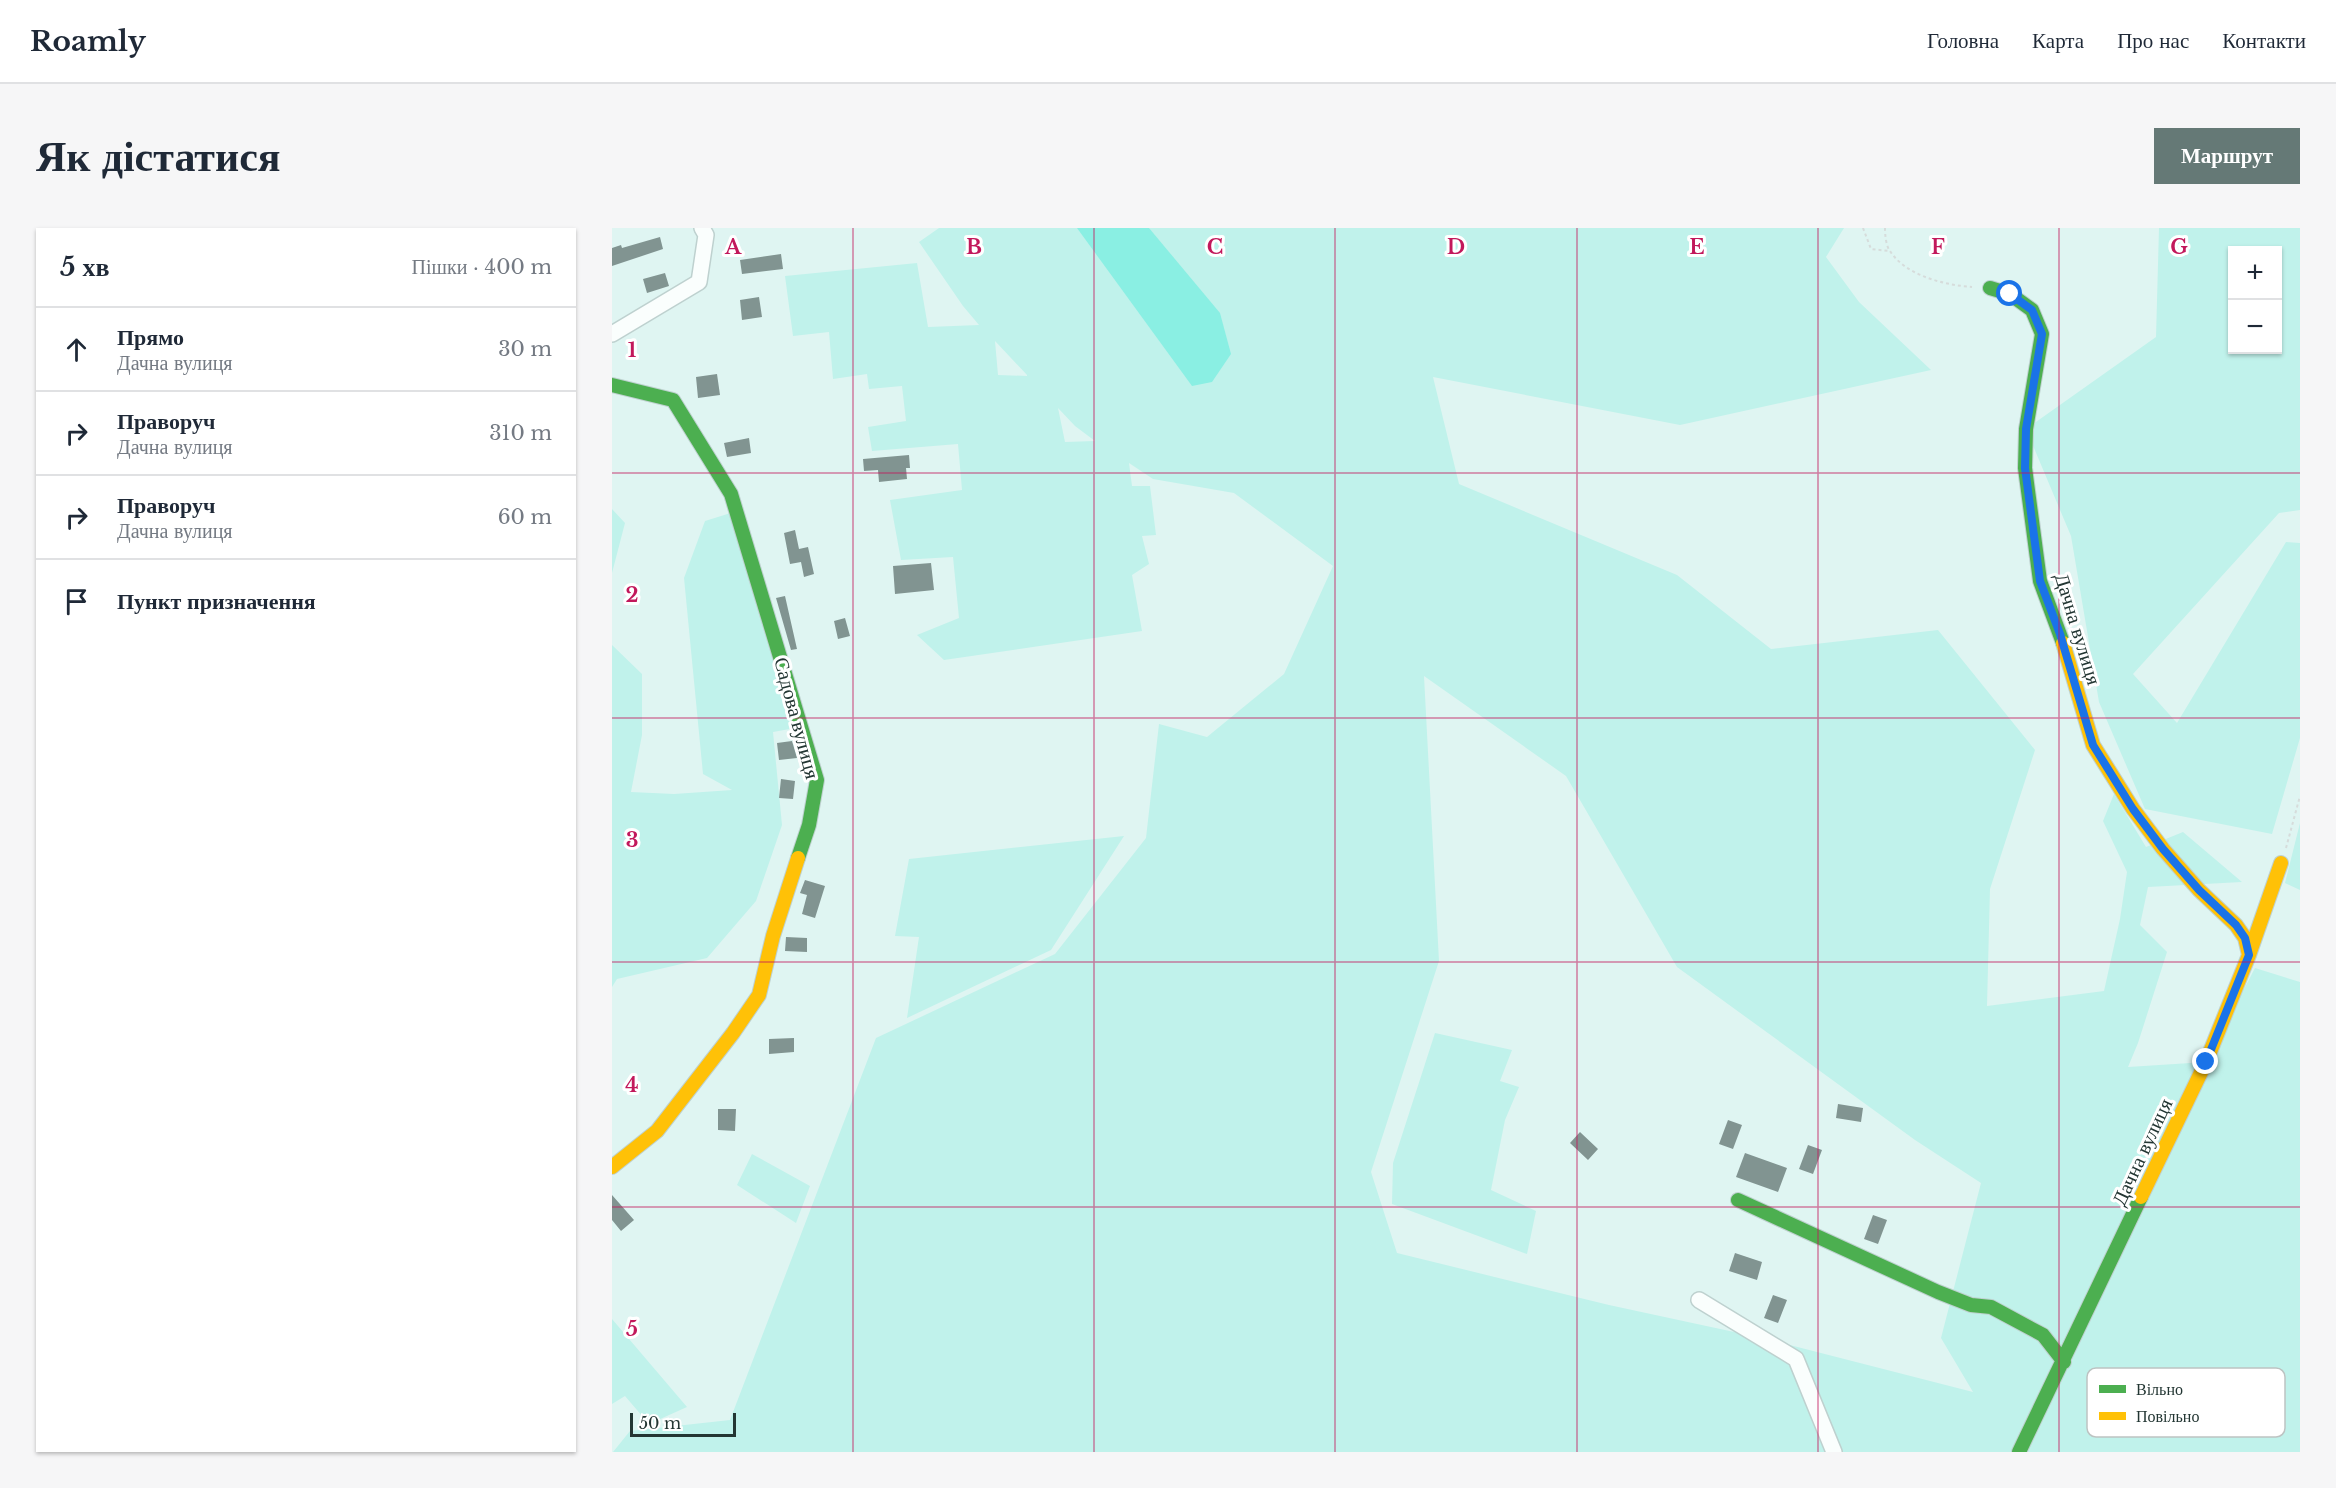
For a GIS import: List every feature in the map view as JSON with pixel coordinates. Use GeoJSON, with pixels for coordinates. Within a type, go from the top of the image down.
{"type":"FeatureCollection","features":[{"type":"Feature","properties":{"kind":"street"},"geometry":{"type":"LineString","coordinates":[[612,334],[699,282],[706,236],[702,228]]}},
{"type":"Feature","properties":{"kind":"street","name":"Дачна вулиця"},"geometry":{"type":"LineString","coordinates":[[1990,288],[2010,294],[2032,310],[2042,334],[2026,429],[2025,468],[2040,581],[2060,634],[2093,745],[2133,809],[2163,849],[2199,890],[2236,925],[2245,938],[2249,955]]}},
{"type":"Feature","properties":{"kind":"street","name":"Садова вулиця"},"geometry":{"type":"LineString","coordinates":[[612,385],[673,400],[731,494],[817,780],[809,825],[773,936],[759,995],[733,1033],[657,1131],[612,1167]]}},
{"type":"Feature","properties":{"kind":"street","name":"Дачна вулиця"},"geometry":{"type":"LineString","coordinates":[[2019,1452],[2206,1062],[2249,955],[2281,863]]}},
{"type":"Feature","properties":{"kind":"street"},"geometry":{"type":"LineString","coordinates":[[1738,1200],[1938,1292],[1971,1305],[1991,1307],[2043,1335],[2064,1362]]}},
{"type":"Feature","properties":{"kind":"street"},"geometry":{"type":"LineString","coordinates":[[1699,1300],[1796,1359],[1834,1452]]}},
{"type":"Feature","properties":{"kind":"path"},"geometry":{"type":"LineString","coordinates":[[1863,228],[1871,249],[1889,251],[1908,268],[1934,280],[1990,288]]}},
{"type":"Feature","properties":{"kind":"path"},"geometry":{"type":"LineString","coordinates":[[1885,228],[1889,251]]}},
{"type":"Feature","properties":{"kind":"path"},"geometry":{"type":"LineString","coordinates":[[2281,863],[2300,796]]}},
{"type":"Feature","properties":{"kind":"shaded area"},"geometry":{"type":"Polygon","coordinates":[[[939,228],[1844,228],[1826,257],[1859,302],[1931,370],[1680,425],[1433,377],[1459,484],[1677,575],[1771,649],[1938,630],[2035,750],[1990,889],[1987,1006],[2104,991],[2120,919],[2127,872],[2103,821],[2114,794],[2146,847],[2183,832],[2242,882],[2148,887],[2140,925],[2167,952],[2128,1067],[2206,1062],[2255,968],[2300,982],[2300,1452],[613,1452],[630,1431],[730,1420],[876,1038],[1055,954],[1146,838],[1159,724],[1207,737],[1284,674],[1333,566],[1234,493],[1153,479],[1129,463],[1132,486],[1150,486],[1156,535],[1142,536],[1149,564],[1132,575],[1142,631],[944,660],[917,635],[959,618],[953,557],[901,560],[890,500],[962,490],[958,444],[872,451],[868,427],[906,421],[902,386],[869,389],[867,374],[833,379],[829,332],[793,336],[785,276],[917,263],[928,327],[979,325],[963,306],[919,242],[939,228]],[[995,341],[998,375],[1027,375],[995,341]],[[1058,408],[1065,442],[1095,441],[1075,426],[1058,408]],[[1424,676],[1439,961],[1371,1172],[1397,1253],[1609,1305],[1762,1338],[1973,1392],[1941,1338],[1981,1183],[1915,1140],[1677,967],[1566,776],[1424,676]]]}},
{"type":"Feature","properties":{"kind":"shaded area"},"geometry":{"type":"Polygon","coordinates":[[[2159,228],[2300,228],[2300,510],[2279,513],[2133,674],[2177,723],[2286,542],[2300,543],[2300,738],[2272,834],[2145,809],[2099,702],[2071,536],[2026,429],[2156,337],[2159,228]]]}},
{"type":"Feature","properties":{"kind":"shaded area"},"geometry":{"type":"Polygon","coordinates":[[[612,509],[625,523],[612,573],[612,509]]]}},
{"type":"Feature","properties":{"kind":"shaded area"},"geometry":{"type":"Polygon","coordinates":[[[737,511],[795,728],[773,732],[782,825],[756,901],[707,958],[617,979],[612,987],[612,645],[642,674],[642,735],[631,792],[674,794],[732,790],[703,774],[684,578],[705,521],[737,511]]]}},
{"type":"Feature","properties":{"kind":"shaded area"},"geometry":{"type":"Polygon","coordinates":[[[2300,823],[2300,890],[2285,883],[2300,823]]]}},
{"type":"Feature","properties":{"kind":"shaded area"},"geometry":{"type":"Polygon","coordinates":[[[1124,836],[1051,950],[907,1018],[919,937],[895,936],[909,859],[1124,836]]]}},
{"type":"Feature","properties":{"kind":"shaded area"},"geometry":{"type":"Polygon","coordinates":[[[1435,1033],[1512,1050],[1500,1081],[1519,1087],[1505,1120],[1491,1190],[1536,1211],[1527,1254],[1392,1204],[1393,1163],[1435,1033]]]}},
{"type":"Feature","properties":{"kind":"shaded area"},"geometry":{"type":"Polygon","coordinates":[[[752,1154],[810,1186],[796,1223],[737,1185],[752,1154]]]}},
{"type":"Feature","properties":{"kind":"shaded area"},"geometry":{"type":"Polygon","coordinates":[[[612,1319],[687,1407],[649,1424],[625,1396],[612,1404],[612,1319]]]}},
{"type":"Feature","properties":{"kind":"water"},"geometry":{"type":"Polygon","coordinates":[[[1077,228],[1149,228],[1220,313],[1231,354],[1212,382],[1192,386],[1077,228]]]}},
{"type":"Feature","properties":{"kind":"building"},"geometry":{"type":"Polygon","coordinates":[[[660,237],[663,249],[612,266],[612,248],[621,245],[622,248],[660,237]]]}},
{"type":"Feature","properties":{"kind":"building"},"geometry":{"type":"Polygon","coordinates":[[[781,254],[783,269],[742,274],[740,260],[781,254]]]}},
{"type":"Feature","properties":{"kind":"building"},"geometry":{"type":"Polygon","coordinates":[[[665,273],[669,286],[647,293],[643,279],[665,273]]]}},
{"type":"Feature","properties":{"kind":"building"},"geometry":{"type":"Polygon","coordinates":[[[759,297],[762,317],[742,320],[740,300],[759,297]]]}},
{"type":"Feature","properties":{"kind":"building"},"geometry":{"type":"Polygon","coordinates":[[[717,374],[720,395],[698,398],[696,377],[717,374]]]}},
{"type":"Feature","properties":{"kind":"building"},"geometry":{"type":"Polygon","coordinates":[[[749,438],[751,453],[727,457],[724,443],[749,438]]]}},
{"type":"Feature","properties":{"kind":"building"},"geometry":{"type":"Polygon","coordinates":[[[909,455],[910,468],[906,468],[907,479],[879,482],[878,470],[864,471],[863,459],[909,455]]]}},
{"type":"Feature","properties":{"kind":"building"},"geometry":{"type":"Polygon","coordinates":[[[795,530],[799,549],[808,547],[814,574],[804,577],[801,562],[790,564],[784,533],[795,530]]]}},
{"type":"Feature","properties":{"kind":"building"},"geometry":{"type":"Polygon","coordinates":[[[931,563],[934,590],[895,594],[893,566],[931,563]]]}},
{"type":"Feature","properties":{"kind":"building"},"geometry":{"type":"Polygon","coordinates":[[[785,596],[797,649],[791,650],[776,598],[785,596]]]}},
{"type":"Feature","properties":{"kind":"building"},"geometry":{"type":"Polygon","coordinates":[[[845,618],[850,636],[838,639],[834,621],[845,618]]]}},
{"type":"Feature","properties":{"kind":"building"},"geometry":{"type":"Polygon","coordinates":[[[792,741],[797,758],[779,760],[777,743],[792,741]]]}},
{"type":"Feature","properties":{"kind":"building"},"geometry":{"type":"Polygon","coordinates":[[[781,779],[795,781],[793,799],[779,798],[781,779]]]}},
{"type":"Feature","properties":{"kind":"building"},"geometry":{"type":"Polygon","coordinates":[[[805,880],[825,886],[815,918],[802,914],[807,895],[800,893],[805,880]]]}},
{"type":"Feature","properties":{"kind":"building"},"geometry":{"type":"Polygon","coordinates":[[[786,937],[807,938],[807,952],[785,951],[786,937]]]}},
{"type":"Feature","properties":{"kind":"building"},"geometry":{"type":"Polygon","coordinates":[[[794,1038],[794,1052],[769,1054],[769,1039],[794,1038]]]}},
{"type":"Feature","properties":{"kind":"building"},"geometry":{"type":"Polygon","coordinates":[[[1838,1104],[1863,1108],[1861,1122],[1836,1118],[1838,1104]]]}},
{"type":"Feature","properties":{"kind":"building"},"geometry":{"type":"Polygon","coordinates":[[[718,1109],[736,1109],[735,1131],[718,1130],[718,1109]]]}},
{"type":"Feature","properties":{"kind":"building"},"geometry":{"type":"Polygon","coordinates":[[[1728,1120],[1742,1125],[1733,1149],[1719,1144],[1728,1120]]]}},
{"type":"Feature","properties":{"kind":"building"},"geometry":{"type":"Polygon","coordinates":[[[1580,1132],[1598,1149],[1588,1160],[1570,1143],[1580,1132]]]}},
{"type":"Feature","properties":{"kind":"building"},"geometry":{"type":"Polygon","coordinates":[[[1808,1145],[1822,1150],[1813,1174],[1799,1169],[1808,1145]]]}},
{"type":"Feature","properties":{"kind":"building"},"geometry":{"type":"Polygon","coordinates":[[[1745,1153],[1787,1168],[1778,1192],[1736,1177],[1745,1153]]]}},
{"type":"Feature","properties":{"kind":"building"},"geometry":{"type":"Polygon","coordinates":[[[612,1195],[634,1220],[621,1231],[612,1220],[612,1195]]]}},
{"type":"Feature","properties":{"kind":"building"},"geometry":{"type":"Polygon","coordinates":[[[1873,1215],[1887,1220],[1878,1244],[1864,1239],[1873,1215]]]}},
{"type":"Feature","properties":{"kind":"building"},"geometry":{"type":"Polygon","coordinates":[[[1735,1253],[1762,1262],[1757,1280],[1729,1271],[1735,1253]]]}},
{"type":"Feature","properties":{"kind":"building"},"geometry":{"type":"Polygon","coordinates":[[[1773,1295],[1787,1300],[1778,1323],[1764,1318],[1773,1295]]]}},
{"type":"Feature","properties":{"kind":"traffic: fast"},"geometry":{"type":"LineString","coordinates":[[1990,288],[2010,294],[2032,310],[2042,334],[2026,429],[2025,468],[2040,581],[2063,643]]}},
{"type":"Feature","properties":{"kind":"traffic: fast"},"geometry":{"type":"LineString","coordinates":[[612,385],[673,400],[731,494],[817,780],[809,825],[798,858]]}},
{"type":"Feature","properties":{"kind":"traffic: fast"},"geometry":{"type":"LineString","coordinates":[[2019,1452],[2141,1197]]}},
{"type":"Feature","properties":{"kind":"traffic: fast"},"geometry":{"type":"LineString","coordinates":[[1738,1200],[1938,1292],[1971,1305],[1991,1307],[2043,1335],[2064,1362]]}},
{"type":"Feature","properties":{"kind":"traffic: slow"},"geometry":{"type":"LineString","coordinates":[[2063,643],[2093,745],[2133,809],[2163,849],[2199,890],[2236,925],[2245,938],[2249,955]]}},
{"type":"Feature","properties":{"kind":"traffic: slow"},"geometry":{"type":"LineString","coordinates":[[612,1167],[657,1131],[733,1033],[759,995],[773,936],[798,858]]}},
{"type":"Feature","properties":{"kind":"traffic: slow"},"geometry":{"type":"LineString","coordinates":[[2141,1197],[2206,1062],[2249,955],[2281,863]]}},
{"type":"Feature","properties":{"kind":"route"},"geometry":{"type":"LineString","coordinates":[[2010,294],[2032,310],[2042,334],[2026,429],[2025,468],[2040,581],[2060,634],[2093,745],[2133,809],[2163,849],[2199,890],[2236,925],[2245,938],[2249,955],[2206,1062]]}}]}
